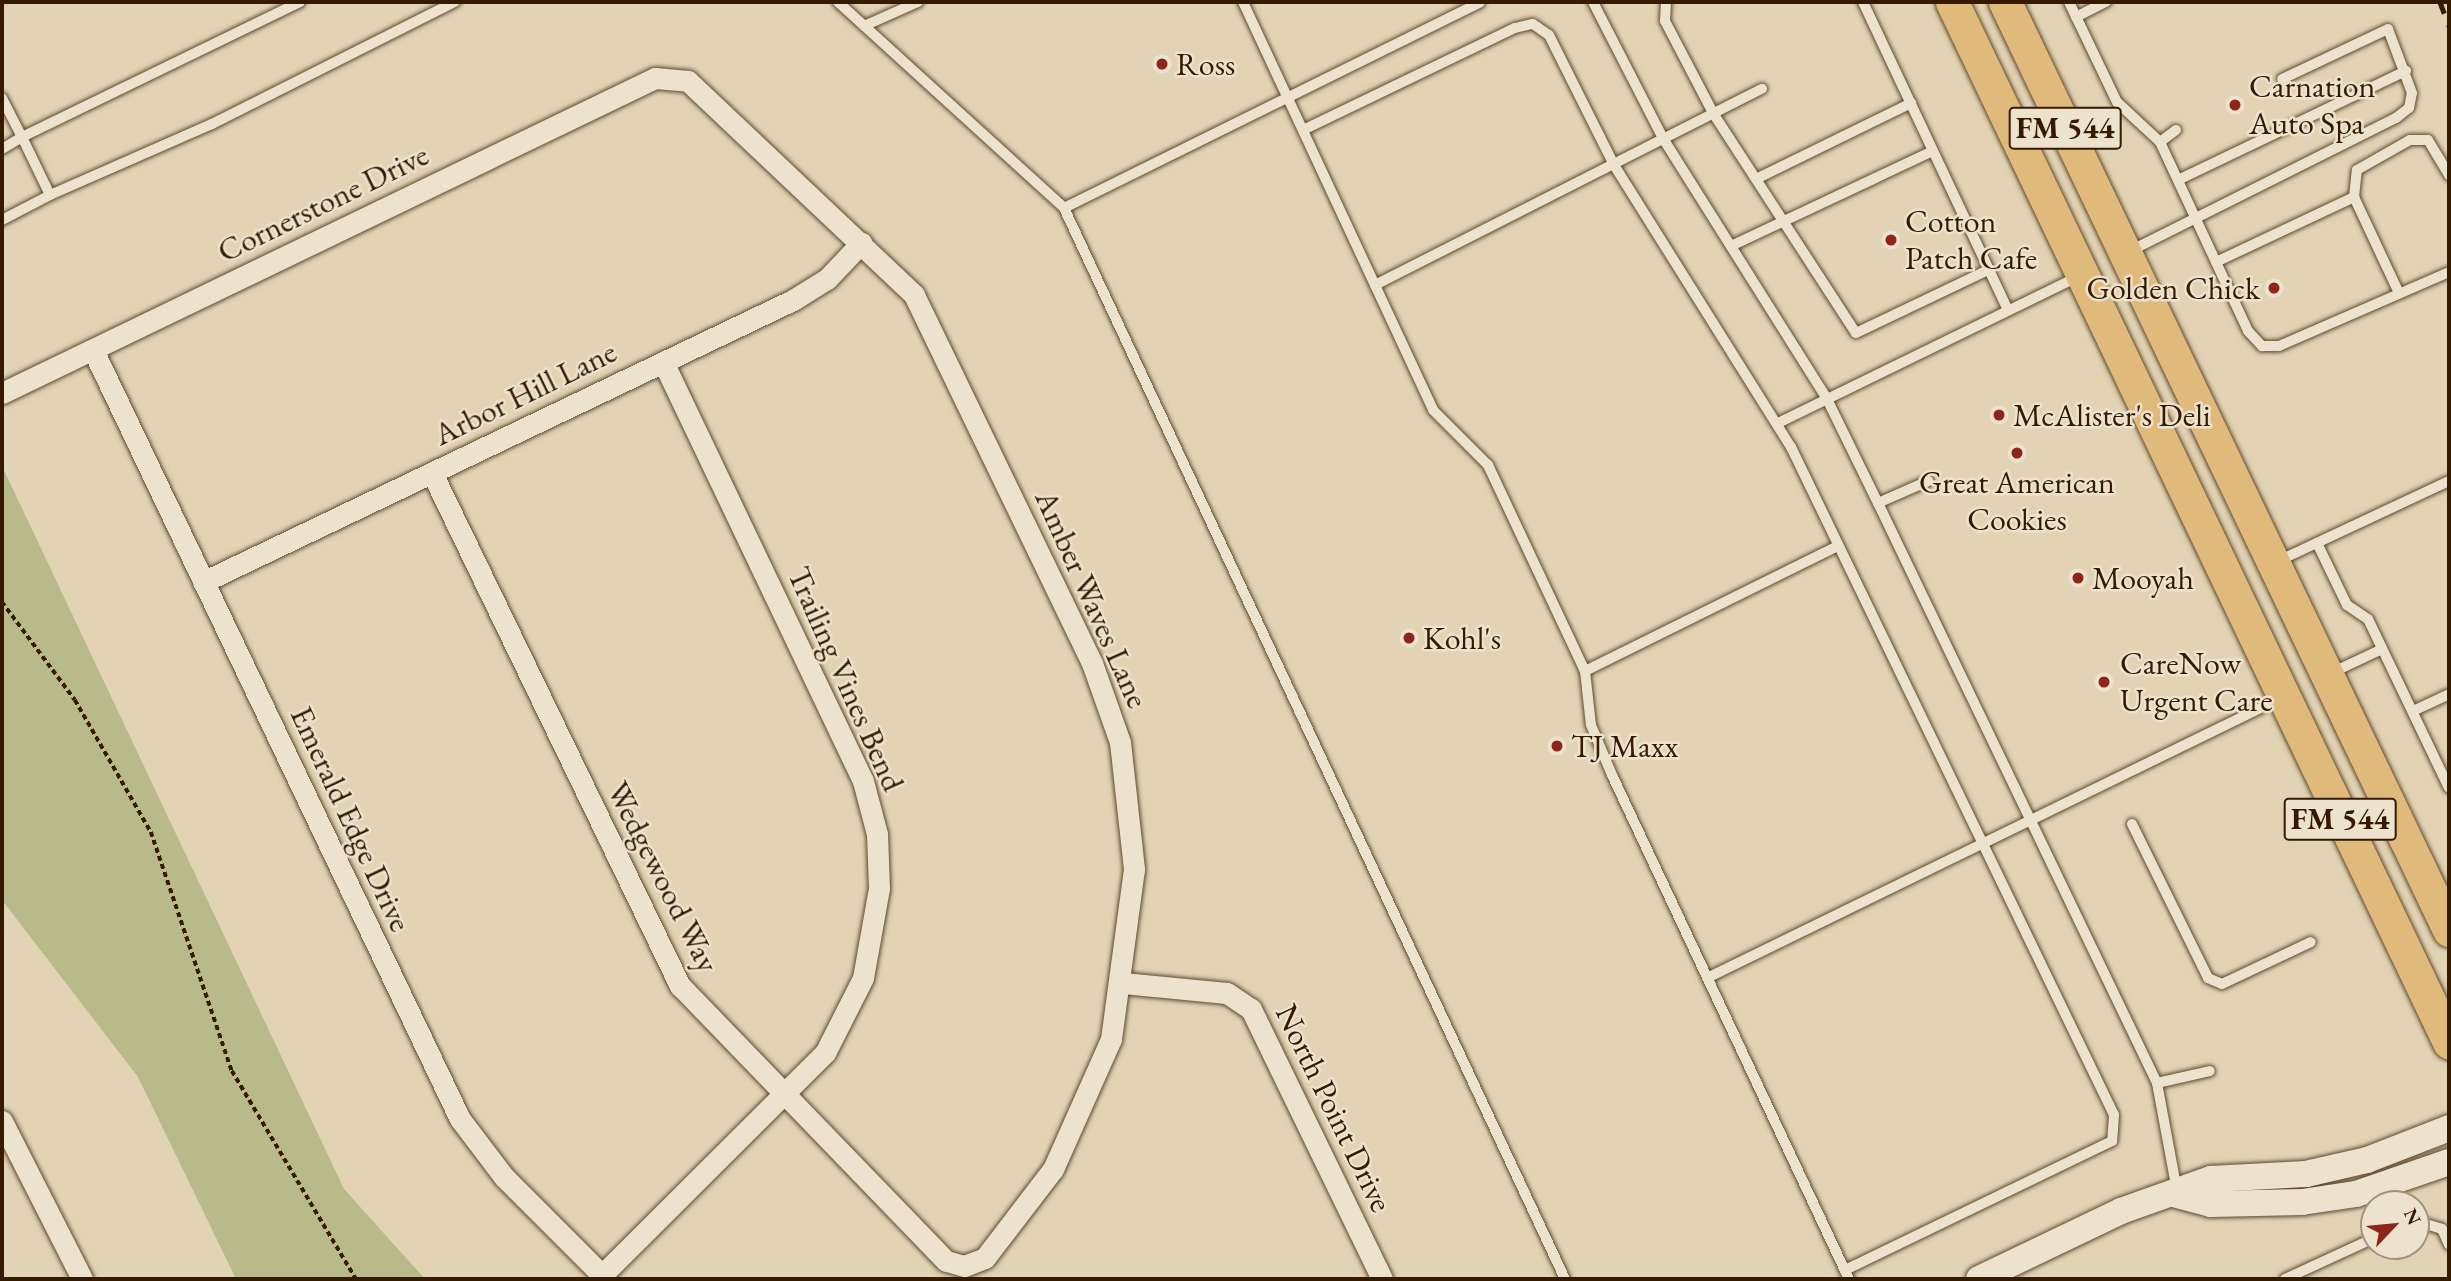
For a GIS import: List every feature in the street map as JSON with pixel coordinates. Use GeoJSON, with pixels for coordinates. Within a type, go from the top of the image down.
{"type":"FeatureCollection","features":[{"type":"Feature","properties":{"kind":"main road","name":"FM 544"},"geometry":{"type":"LineString","coordinates":[[1952,2],[2281,698],[2449,1042]]}},
{"type":"Feature","properties":{"kind":"main road","name":"FM 544"},"geometry":{"type":"LineString","coordinates":[[2005,2],[2276,562],[2449,930]]}},
{"type":"Feature","properties":{"kind":"main road"},"geometry":{"type":"LineString","coordinates":[[2080,276],[2126,254]]}},
{"type":"Feature","properties":{"kind":"main road"},"geometry":{"type":"LineString","coordinates":[[2281,698],[2328,675]]}},
{"type":"Feature","properties":{"kind":"street","name":"Amber Waves Lane"},"geometry":{"type":"LineString","coordinates":[[673,75],[906,286],[930,323],[1106,699],[1128,784],[1132,826],[1123,983],[1099,1077],[1053,1169],[985,1258],[964,1266]]}},
{"type":"Feature","properties":{"kind":"street","name":"Cornerstone Drive"},"geometry":{"type":"LineString","coordinates":[[2,393],[643,84],[673,75]]}},
{"type":"Feature","properties":{"kind":"street","name":"Arbor Hill Lane"},"geometry":{"type":"LineString","coordinates":[[203,582],[813,289],[861,243]]}},
{"type":"Feature","properties":{"kind":"street","name":"Emerald Edge Drive"},"geometry":{"type":"LineString","coordinates":[[93,350],[460,1119],[504,1177],[604,1277]]}},
{"type":"Feature","properties":{"kind":"street","name":"Trailing Vines Bend"},"geometry":{"type":"LineString","coordinates":[[604,1277],[825,1053],[863,978],[876,922],[877,834],[855,761],[663,362]]}},
{"type":"Feature","properties":{"kind":"street","name":"Wedgewood Way"},"geometry":{"type":"LineString","coordinates":[[432,473],[671,973],[784,1097],[946,1261],[964,1266]]}},
{"type":"Feature","properties":{"kind":"street","name":"North Point Drive"},"geometry":{"type":"LineString","coordinates":[[1123,983],[1227,993],[1251,1009],[1382,1279]]}},
{"type":"Feature","properties":{"kind":"street"},"geometry":{"type":"LineString","coordinates":[[2,1121],[82,1279]]}},
{"type":"Feature","properties":{"kind":"street"},"geometry":{"type":"LineString","coordinates":[[1979,1279],[2121,1211],[2177,1195],[2211,1179],[2306,1174],[2367,1160],[2449,1128]]}},
{"type":"Feature","properties":{"kind":"street"},"geometry":{"type":"LineString","coordinates":[[2177,1195],[2211,1204],[2302,1202],[2356,1194],[2449,1162]]}},
{"type":"Feature","properties":{"kind":"lane"},"geometry":{"type":"LineString","coordinates":[[2,149],[300,2]]}},
{"type":"Feature","properties":{"kind":"lane"},"geometry":{"type":"LineString","coordinates":[[2,220],[50,195],[212,124],[455,2]]}},
{"type":"Feature","properties":{"kind":"lane"},"geometry":{"type":"LineString","coordinates":[[838,2],[1064,208],[1565,1279]]}},
{"type":"Feature","properties":{"kind":"lane"},"geometry":{"type":"LineString","coordinates":[[864,26],[918,2]]}},
{"type":"Feature","properties":{"kind":"lane"},"geometry":{"type":"LineString","coordinates":[[1243,2],[1433,410],[1485,458],[1585,671],[1591,725],[1847,1275],[2112,1140],[2116,1130],[1778,423],[1614,165],[1549,35],[1533,24],[1303,130]]}},
{"type":"Feature","properties":{"kind":"lane"},"geometry":{"type":"LineString","coordinates":[[1064,208],[1480,2]]}},
{"type":"Feature","properties":{"kind":"lane"},"geometry":{"type":"LineString","coordinates":[[1593,2],[1664,140],[1826,397],[1878,503],[2157,1083],[2177,1195]]}},
{"type":"Feature","properties":{"kind":"lane"},"geometry":{"type":"LineString","coordinates":[[1666,2],[1665,21],[1713,113],[1856,333],[1990,269]]}},
{"type":"Feature","properties":{"kind":"lane"},"geometry":{"type":"LineString","coordinates":[[1863,2],[2008,310]]}},
{"type":"Feature","properties":{"kind":"lane"},"geometry":{"type":"LineString","coordinates":[[2069,2],[2117,102],[2160,142],[2194,220],[2262,346],[2279,346],[2449,272]]}},
{"type":"Feature","properties":{"kind":"lane"},"geometry":{"type":"LineString","coordinates":[[2076,16],[2106,2]]}},
{"type":"Feature","properties":{"kind":"lane"},"geometry":{"type":"LineString","coordinates":[[2126,254],[2396,118],[2409,108],[2412,93],[2406,71],[2388,29],[2282,79]]}},
{"type":"Feature","properties":{"kind":"lane"},"geometry":{"type":"LineString","coordinates":[[2178,180],[2406,71]]}},
{"type":"Feature","properties":{"kind":"lane"},"geometry":{"type":"LineString","coordinates":[[1375,285],[1762,89]]}},
{"type":"Feature","properties":{"kind":"lane"},"geometry":{"type":"LineString","coordinates":[[2,98],[50,195]]}},
{"type":"Feature","properties":{"kind":"lane"},"geometry":{"type":"LineString","coordinates":[[1756,179],[1911,103]]}},
{"type":"Feature","properties":{"kind":"lane"},"geometry":{"type":"LineString","coordinates":[[2160,142],[2176,130]]}},
{"type":"Feature","properties":{"kind":"lane"},"geometry":{"type":"LineString","coordinates":[[2399,293],[2354,197],[2357,170],[2410,140],[2428,140],[2449,175]]}},
{"type":"Feature","properties":{"kind":"lane"},"geometry":{"type":"LineString","coordinates":[[1731,246],[1933,150]]}},
{"type":"Feature","properties":{"kind":"lane"},"geometry":{"type":"LineString","coordinates":[[2216,262],[2354,197]]}},
{"type":"Feature","properties":{"kind":"lane"},"geometry":{"type":"LineString","coordinates":[[1778,423],[1826,397],[2080,276]]}},
{"type":"Feature","properties":{"kind":"lane"},"geometry":{"type":"LineString","coordinates":[[1878,503],[1928,481]]}},
{"type":"Feature","properties":{"kind":"lane"},"geometry":{"type":"LineString","coordinates":[[2276,562],[2449,481]]}},
{"type":"Feature","properties":{"kind":"lane"},"geometry":{"type":"LineString","coordinates":[[2317,543],[2347,605],[2368,619],[2413,711],[2444,764],[2449,788]]}},
{"type":"Feature","properties":{"kind":"lane"},"geometry":{"type":"LineString","coordinates":[[1585,671],[1838,546]]}},
{"type":"Feature","properties":{"kind":"lane"},"geometry":{"type":"LineString","coordinates":[[2328,675],[2382,649]]}},
{"type":"Feature","properties":{"kind":"lane"},"geometry":{"type":"LineString","coordinates":[[2413,711],[2449,694]]}},
{"type":"Feature","properties":{"kind":"lane"},"geometry":{"type":"LineString","coordinates":[[1707,978],[2281,698]]}},
{"type":"Feature","properties":{"kind":"lane"},"geometry":{"type":"LineString","coordinates":[[2132,824],[2208,978],[2222,984],[2311,942]]}},
{"type":"Feature","properties":{"kind":"lane"},"geometry":{"type":"LineString","coordinates":[[2157,1083],[2210,1071]]}},
{"type":"Feature","properties":{"kind":"lane"},"geometry":{"type":"LineString","coordinates":[[2430,1225],[2442,1229],[2449,1245]]}},
{"type":"Feature","properties":{"kind":"lane"},"geometry":{"type":"LineString","coordinates":[[2285,1279],[2360,1244]]}},
{"type":"Feature","properties":{"kind":"lane"},"geometry":{"type":"LineString","coordinates":[[2311,1267],[2317,1279]]}},
{"type":"Feature","properties":{"kind":"path"},"geometry":{"type":"LineString","coordinates":[[2,602],[75,700],[151,832],[232,1071],[356,1279]]}},
{"type":"Feature","properties":{"kind":"green space"},"geometry":{"type":"Polygon","coordinates":[[[2,466],[344,1189],[425,1279],[236,1279],[138,1077],[2,900],[2,466]]]}},
{"type":"Feature","properties":{"kind":"railway"},"geometry":{"type":"LineString","coordinates":[[2440,2],[2449,26]]}},
{"type":"Feature","properties":{"kind":"place","name":"Ross"},"geometry":{"type":"Point","coordinates":[1162,64]}},
{"type":"Feature","properties":{"kind":"place","name":"Carnation Auto Spa"},"geometry":{"type":"Point","coordinates":[2235,105]}},
{"type":"Feature","properties":{"kind":"place","name":"Cotton Patch Cafe"},"geometry":{"type":"Point","coordinates":[1891,240]}},
{"type":"Feature","properties":{"kind":"place","name":"Golden Chick"},"geometry":{"type":"Point","coordinates":[2274,288]}},
{"type":"Feature","properties":{"kind":"place","name":"McAlister's Deli"},"geometry":{"type":"Point","coordinates":[1999,415]}},
{"type":"Feature","properties":{"kind":"place","name":"Great American Cookies"},"geometry":{"type":"Point","coordinates":[2017,453]}},
{"type":"Feature","properties":{"kind":"place","name":"Mooyah"},"geometry":{"type":"Point","coordinates":[2078,578]}},
{"type":"Feature","properties":{"kind":"place","name":"Kohl's"},"geometry":{"type":"Point","coordinates":[1409,638]}},
{"type":"Feature","properties":{"kind":"place","name":"CareNow Urgent Care"},"geometry":{"type":"Point","coordinates":[2104,682]}},
{"type":"Feature","properties":{"kind":"place","name":"TJ Maxx"},"geometry":{"type":"Point","coordinates":[1557,746]}}]}
